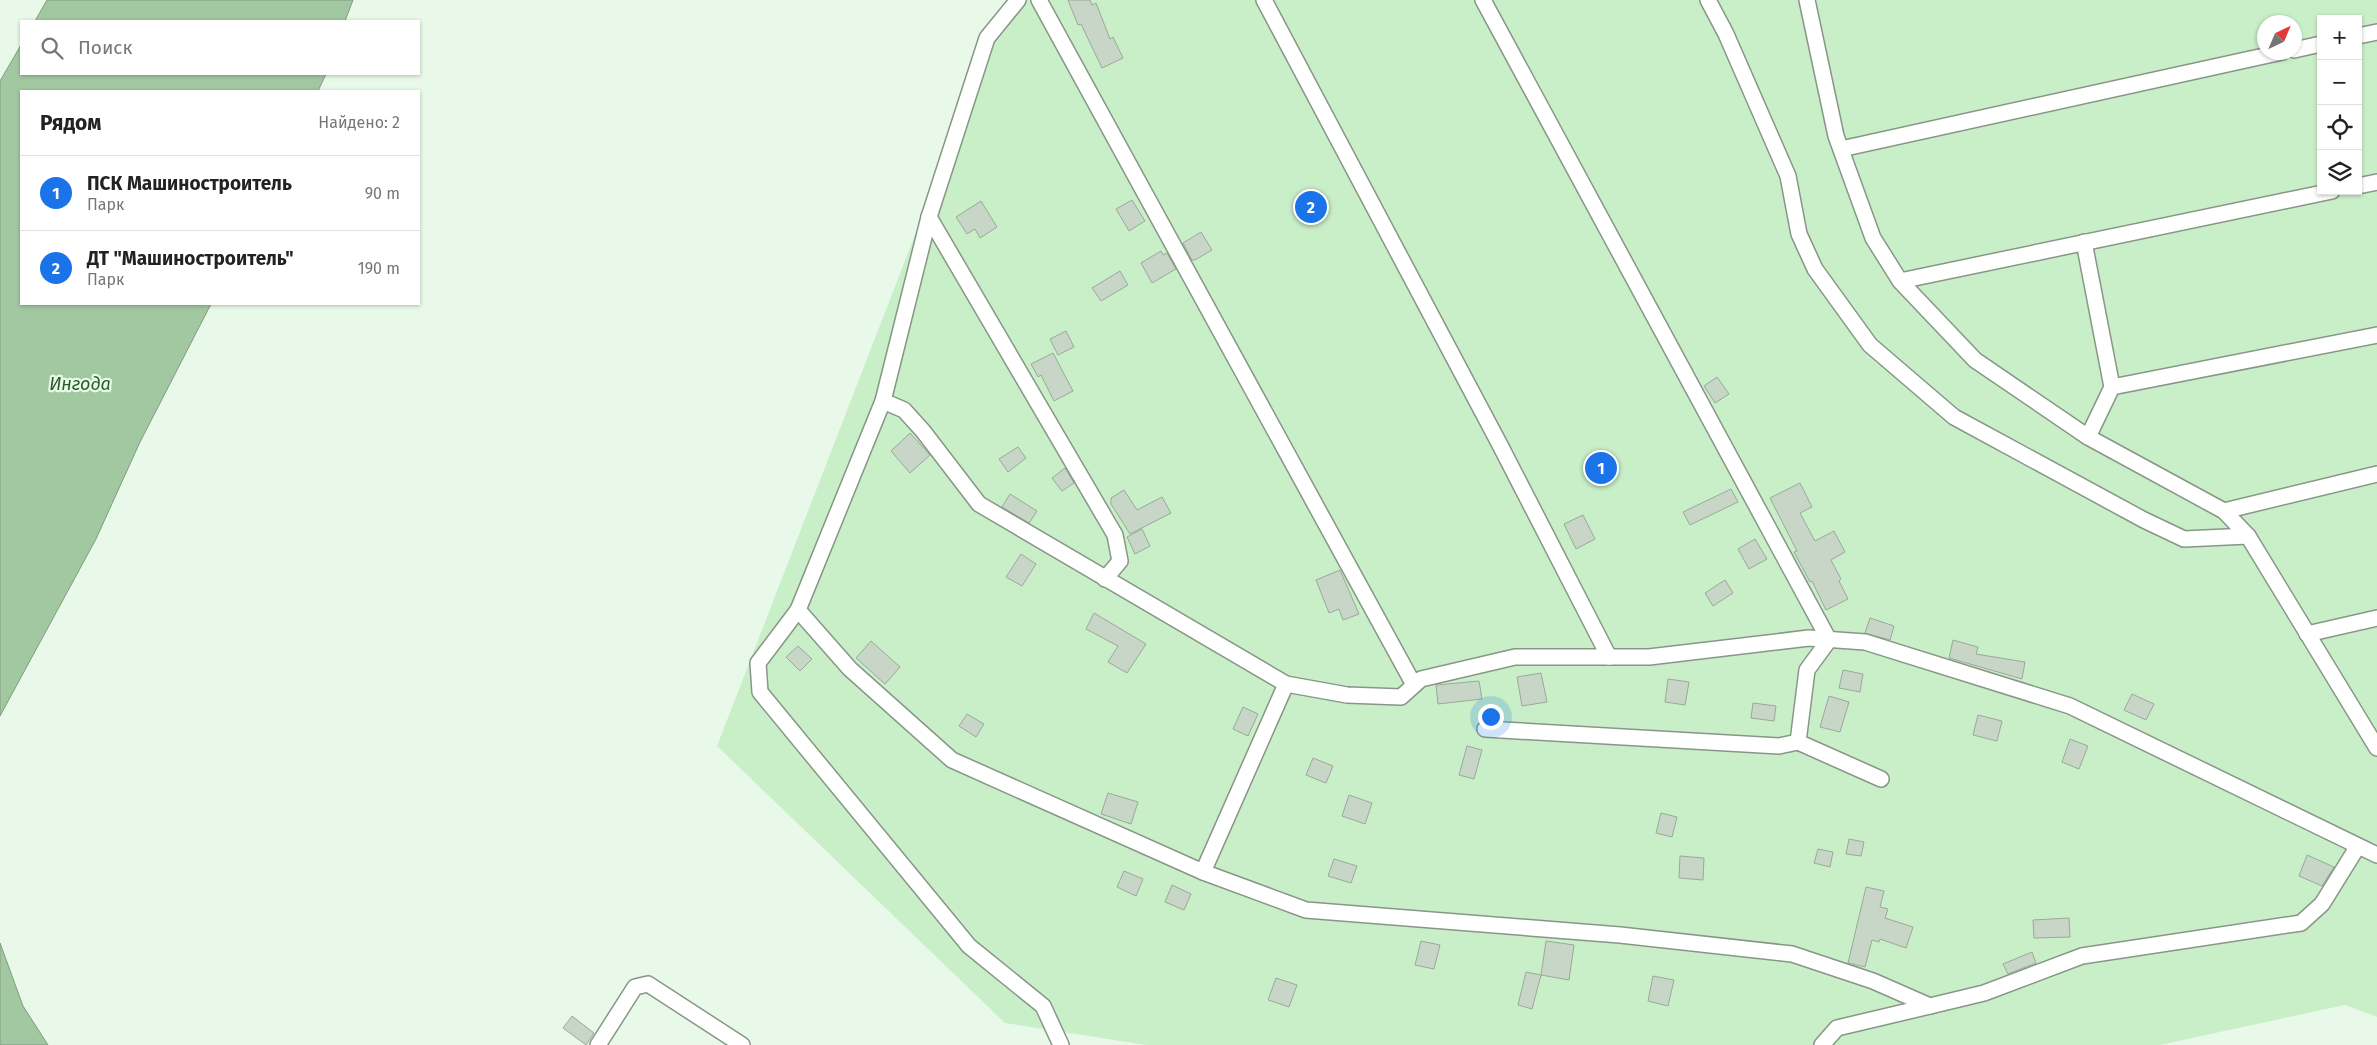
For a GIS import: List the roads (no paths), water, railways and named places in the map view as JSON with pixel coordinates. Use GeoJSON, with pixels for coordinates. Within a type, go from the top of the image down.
{"type":"FeatureCollection","features":[{"type":"Feature","properties":{"kind":"street"},"geometry":{"type":"LineString","coordinates":[[1018,0],[988,38],[929,217],[883,401],[798,610],[758,663],[760,692],[969,946],[1043,1006],[1061,1045]]}},
{"type":"Feature","properties":{"kind":"street"},"geometry":{"type":"LineString","coordinates":[[1039,0],[1414,685]]}},
{"type":"Feature","properties":{"kind":"street"},"geometry":{"type":"LineString","coordinates":[[1264,0],[1500,445],[1609,657]]}},
{"type":"Feature","properties":{"kind":"street"},"geometry":{"type":"LineString","coordinates":[[1483,0],[1829,640]]}},
{"type":"Feature","properties":{"kind":"street"},"geometry":{"type":"LineString","coordinates":[[1708,0],[1726,34],[1788,176],[1799,234],[1815,269],[1870,345],[1954,417],[2152,524],[2184,539],[2248,536]]}},
{"type":"Feature","properties":{"kind":"street"},"geometry":{"type":"LineString","coordinates":[[1808,0],[1841,148],[1873,238],[1900,281],[1975,360],[2088,438],[2224,511],[2248,536],[2377,748]]}},
{"type":"Feature","properties":{"kind":"street"},"geometry":{"type":"LineString","coordinates":[[2362,35],[2377,32]]}},
{"type":"Feature","properties":{"kind":"street"},"geometry":{"type":"LineString","coordinates":[[2302,48],[2317,45]]}},
{"type":"Feature","properties":{"kind":"street"},"geometry":{"type":"LineString","coordinates":[[1841,148],[2257,57]]}},
{"type":"Feature","properties":{"kind":"street"},"geometry":{"type":"LineString","coordinates":[[2362,185],[2377,182]]}},
{"type":"Feature","properties":{"kind":"street"},"geometry":{"type":"LineString","coordinates":[[1900,281],[2317,194]]}},
{"type":"Feature","properties":{"kind":"street"},"geometry":{"type":"LineString","coordinates":[[929,217],[1115,535],[1120,561],[1105,579]]}},
{"type":"Feature","properties":{"kind":"street"},"geometry":{"type":"LineString","coordinates":[[2084,242],[2112,387],[2088,438]]}},
{"type":"Feature","properties":{"kind":"street"},"geometry":{"type":"LineString","coordinates":[[2112,387],[2377,335]]}},
{"type":"Feature","properties":{"kind":"street"},"geometry":{"type":"LineString","coordinates":[[883,401],[904,410],[924,431],[979,504],[1286,684],[1347,695],[1401,697],[1421,679],[1515,657],[1649,657],[1809,638],[1864,642],[2070,706],[2377,855]]}},
{"type":"Feature","properties":{"kind":"street"},"geometry":{"type":"LineString","coordinates":[[2224,511],[2377,474]]}},
{"type":"Feature","properties":{"kind":"street"},"geometry":{"type":"LineString","coordinates":[[798,610],[850,669],[952,760],[1203,872],[1306,910],[1620,935],[1792,954],[1873,981],[1930,1006]]}},
{"type":"Feature","properties":{"kind":"street"},"geometry":{"type":"LineString","coordinates":[[2307,634],[2377,618]]}},
{"type":"Feature","properties":{"kind":"street"},"geometry":{"type":"LineString","coordinates":[[1798,742],[1807,670],[1829,640]]}},
{"type":"Feature","properties":{"kind":"street"},"geometry":{"type":"LineString","coordinates":[[1203,872],[1286,684]]}},
{"type":"Feature","properties":{"kind":"street"},"geometry":{"type":"LineString","coordinates":[[1485,729],[1779,746],[1798,742],[1881,779]]}},
{"type":"Feature","properties":{"kind":"street"},"geometry":{"type":"LineString","coordinates":[[1822,1045],[1837,1028],[1984,993],[2082,956],[2301,923],[2322,904],[2358,846]]}},
{"type":"Feature","properties":{"kind":"street"},"geometry":{"type":"LineString","coordinates":[[598,1045],[635,987],[648,984],[742,1045]]}},
{"type":"Feature","properties":{"kind":"water"},"geometry":{"type":"Polygon","coordinates":[[[47,0],[353,0],[345,20],[36,20],[47,0]]]}},
{"type":"Feature","properties":{"kind":"water","name":"Ингода"},"geometry":{"type":"Polygon","coordinates":[[[20,47],[20,75],[326,75],[318,90],[20,90],[20,305],[210,305],[140,442],[96,539],[0,716],[0,81],[20,47]]]}},
{"type":"Feature","properties":{"kind":"water"},"geometry":{"type":"Polygon","coordinates":[[[0,943],[23,1006],[48,1045],[0,1045],[0,943]]]}},
{"type":"Feature","properties":{"kind":"place","name":"ДТ \"Машиностроитель\""},"geometry":{"type":"Point","coordinates":[1311,207]}},
{"type":"Feature","properties":{"kind":"place","name":"ПСК Машиностроитель"},"geometry":{"type":"Point","coordinates":[1601,468]}}]}
